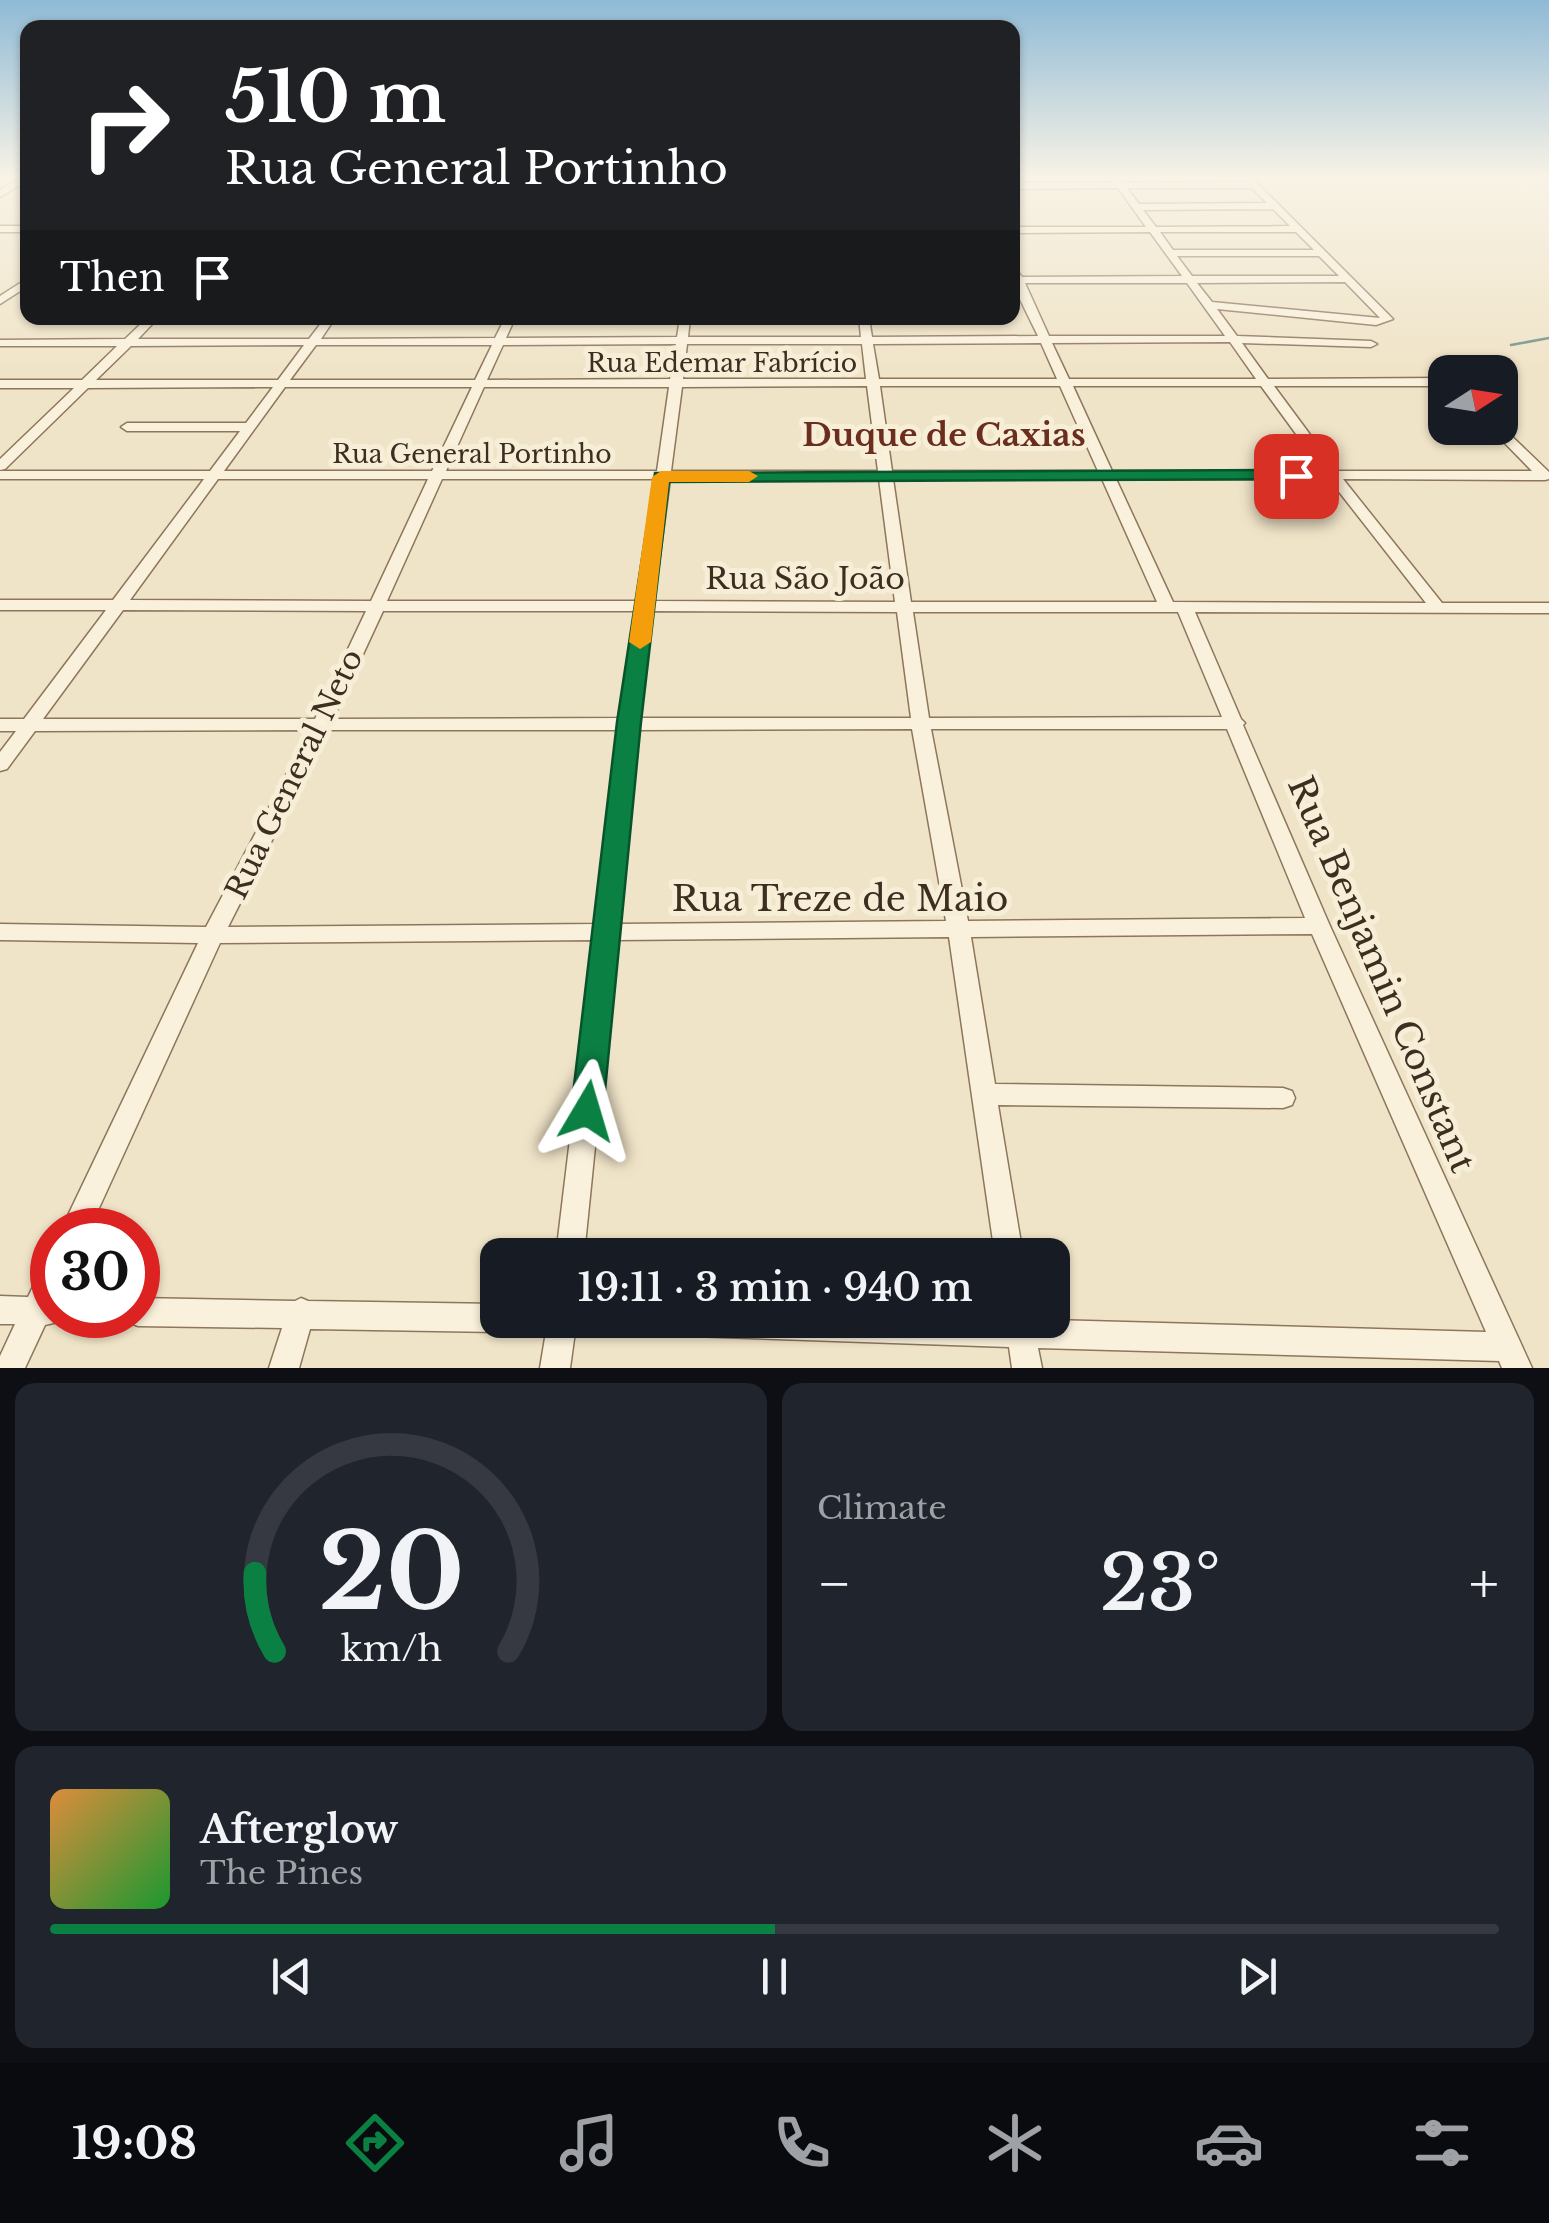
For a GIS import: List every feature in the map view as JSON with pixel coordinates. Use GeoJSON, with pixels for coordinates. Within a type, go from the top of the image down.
{"type":"FeatureCollection","features":[{"type":"Feature","properties":{"kind":"street"},"geometry":{"type":"LineString","coordinates":[[1162,242],[1333,476],[1438,608]]}},
{"type":"Feature","properties":{"kind":"street"},"geometry":{"type":"LineString","coordinates":[[1208,305],[1388,320],[1313,242]]}},
{"type":"Feature","properties":{"kind":"street"},"geometry":{"type":"LineString","coordinates":[[1169,253],[1324,252]]}},
{"type":"Feature","properties":{"kind":"street"},"geometry":{"type":"LineString","coordinates":[[1020,275],[1349,279]]}},
{"type":"Feature","properties":{"kind":"street","name":"Rua Benjamin Constant"},"geometry":{"type":"LineString","coordinates":[[1020,288],[1106,476],[1236,723],[1319,926],[1512,1357]]}},
{"type":"Feature","properties":{"kind":"street"},"geometry":{"type":"LineString","coordinates":[[0,466],[146,325]]}},
{"type":"Feature","properties":{"kind":"street"},"geometry":{"type":"LineString","coordinates":[[0,765],[325,325]]}},
{"type":"Feature","properties":{"kind":"street","name":"Rua General Neto"},"geometry":{"type":"LineString","coordinates":[[84,1208],[214,936],[322,724],[506,325]]}},
{"type":"Feature","properties":{"kind":"street"},"geometry":{"type":"LineString","coordinates":[[572,1238],[609,931],[629,722],[684,325]]}},
{"type":"Feature","properties":{"kind":"street"},"geometry":{"type":"LineString","coordinates":[[865,325],[902,606],[959,930],[1006,1238]]}},
{"type":"Feature","properties":{"kind":"street"},"geometry":{"type":"LineString","coordinates":[[0,343],[1233,340],[1371,344]]}},
{"type":"Feature","properties":{"kind":"street","name":"Rua Edemar Fabrício"},"geometry":{"type":"LineString","coordinates":[[0,384],[1428,382]]}},
{"type":"Feature","properties":{"kind":"street"},"geometry":{"type":"LineString","coordinates":[[127,427],[248,427]]}},
{"type":"Feature","properties":{"kind":"street"},"geometry":{"type":"LineString","coordinates":[[1513,445],[1546,477]]}},
{"type":"Feature","properties":{"kind":"street","name":"Rua General Portinho"},"geometry":{"type":"LineString","coordinates":[[0,474],[1546,477]]}},
{"type":"Feature","properties":{"kind":"street","name":"Rua São João"},"geometry":{"type":"LineString","coordinates":[[0,605],[1549,608]]}},
{"type":"Feature","properties":{"kind":"street"},"geometry":{"type":"LineString","coordinates":[[0,724],[1236,723]]}},
{"type":"Feature","properties":{"kind":"street","name":"Rua Treze de Maio"},"geometry":{"type":"LineString","coordinates":[[0,932],[214,936],[1319,926]]}},
{"type":"Feature","properties":{"kind":"street"},"geometry":{"type":"LineString","coordinates":[[984,1094],[1284,1098]]}},
{"type":"Feature","properties":{"kind":"street"},"geometry":{"type":"LineString","coordinates":[[0,1310],[30,1311]]}},
{"type":"Feature","properties":{"kind":"street"},"geometry":{"type":"LineString","coordinates":[[160,1312],[480,1317]]}},
{"type":"Feature","properties":{"kind":"street"},"geometry":{"type":"LineString","coordinates":[[284,1368],[301,1312]]}},
{"type":"Feature","properties":{"kind":"street"},"geometry":{"type":"LineString","coordinates":[[1070,1329],[1512,1357]]}},
{"type":"Feature","properties":{"kind":"street"},"geometry":{"type":"LineString","coordinates":[[10,1368],[30,1335]]}},
{"type":"Feature","properties":{"kind":"street"},"geometry":{"type":"LineString","coordinates":[[555,1368],[559,1338]]}},
{"type":"Feature","properties":{"kind":"street"},"geometry":{"type":"LineString","coordinates":[[1022,1338],[1026,1368]]}},
{"type":"Feature","properties":{"kind":"waterway"},"geometry":{"type":"LineString","coordinates":[[1511,345],[1549,338]]}},
{"type":"Feature","properties":{"kind":"slow traffic"},"geometry":{"type":"LineString","coordinates":[[640,642],[661,477],[749,476]]}},
{"type":"Feature","properties":{"kind":"district","name":"Duque de Caxias"},"geometry":{"type":"Point","coordinates":[944,435]}},
{"type":"Feature","properties":{"kind":"route"},"geometry":{"type":"LineString","coordinates":[[587,1111],[629,722],[661,477],[1296,476]]}}]}
